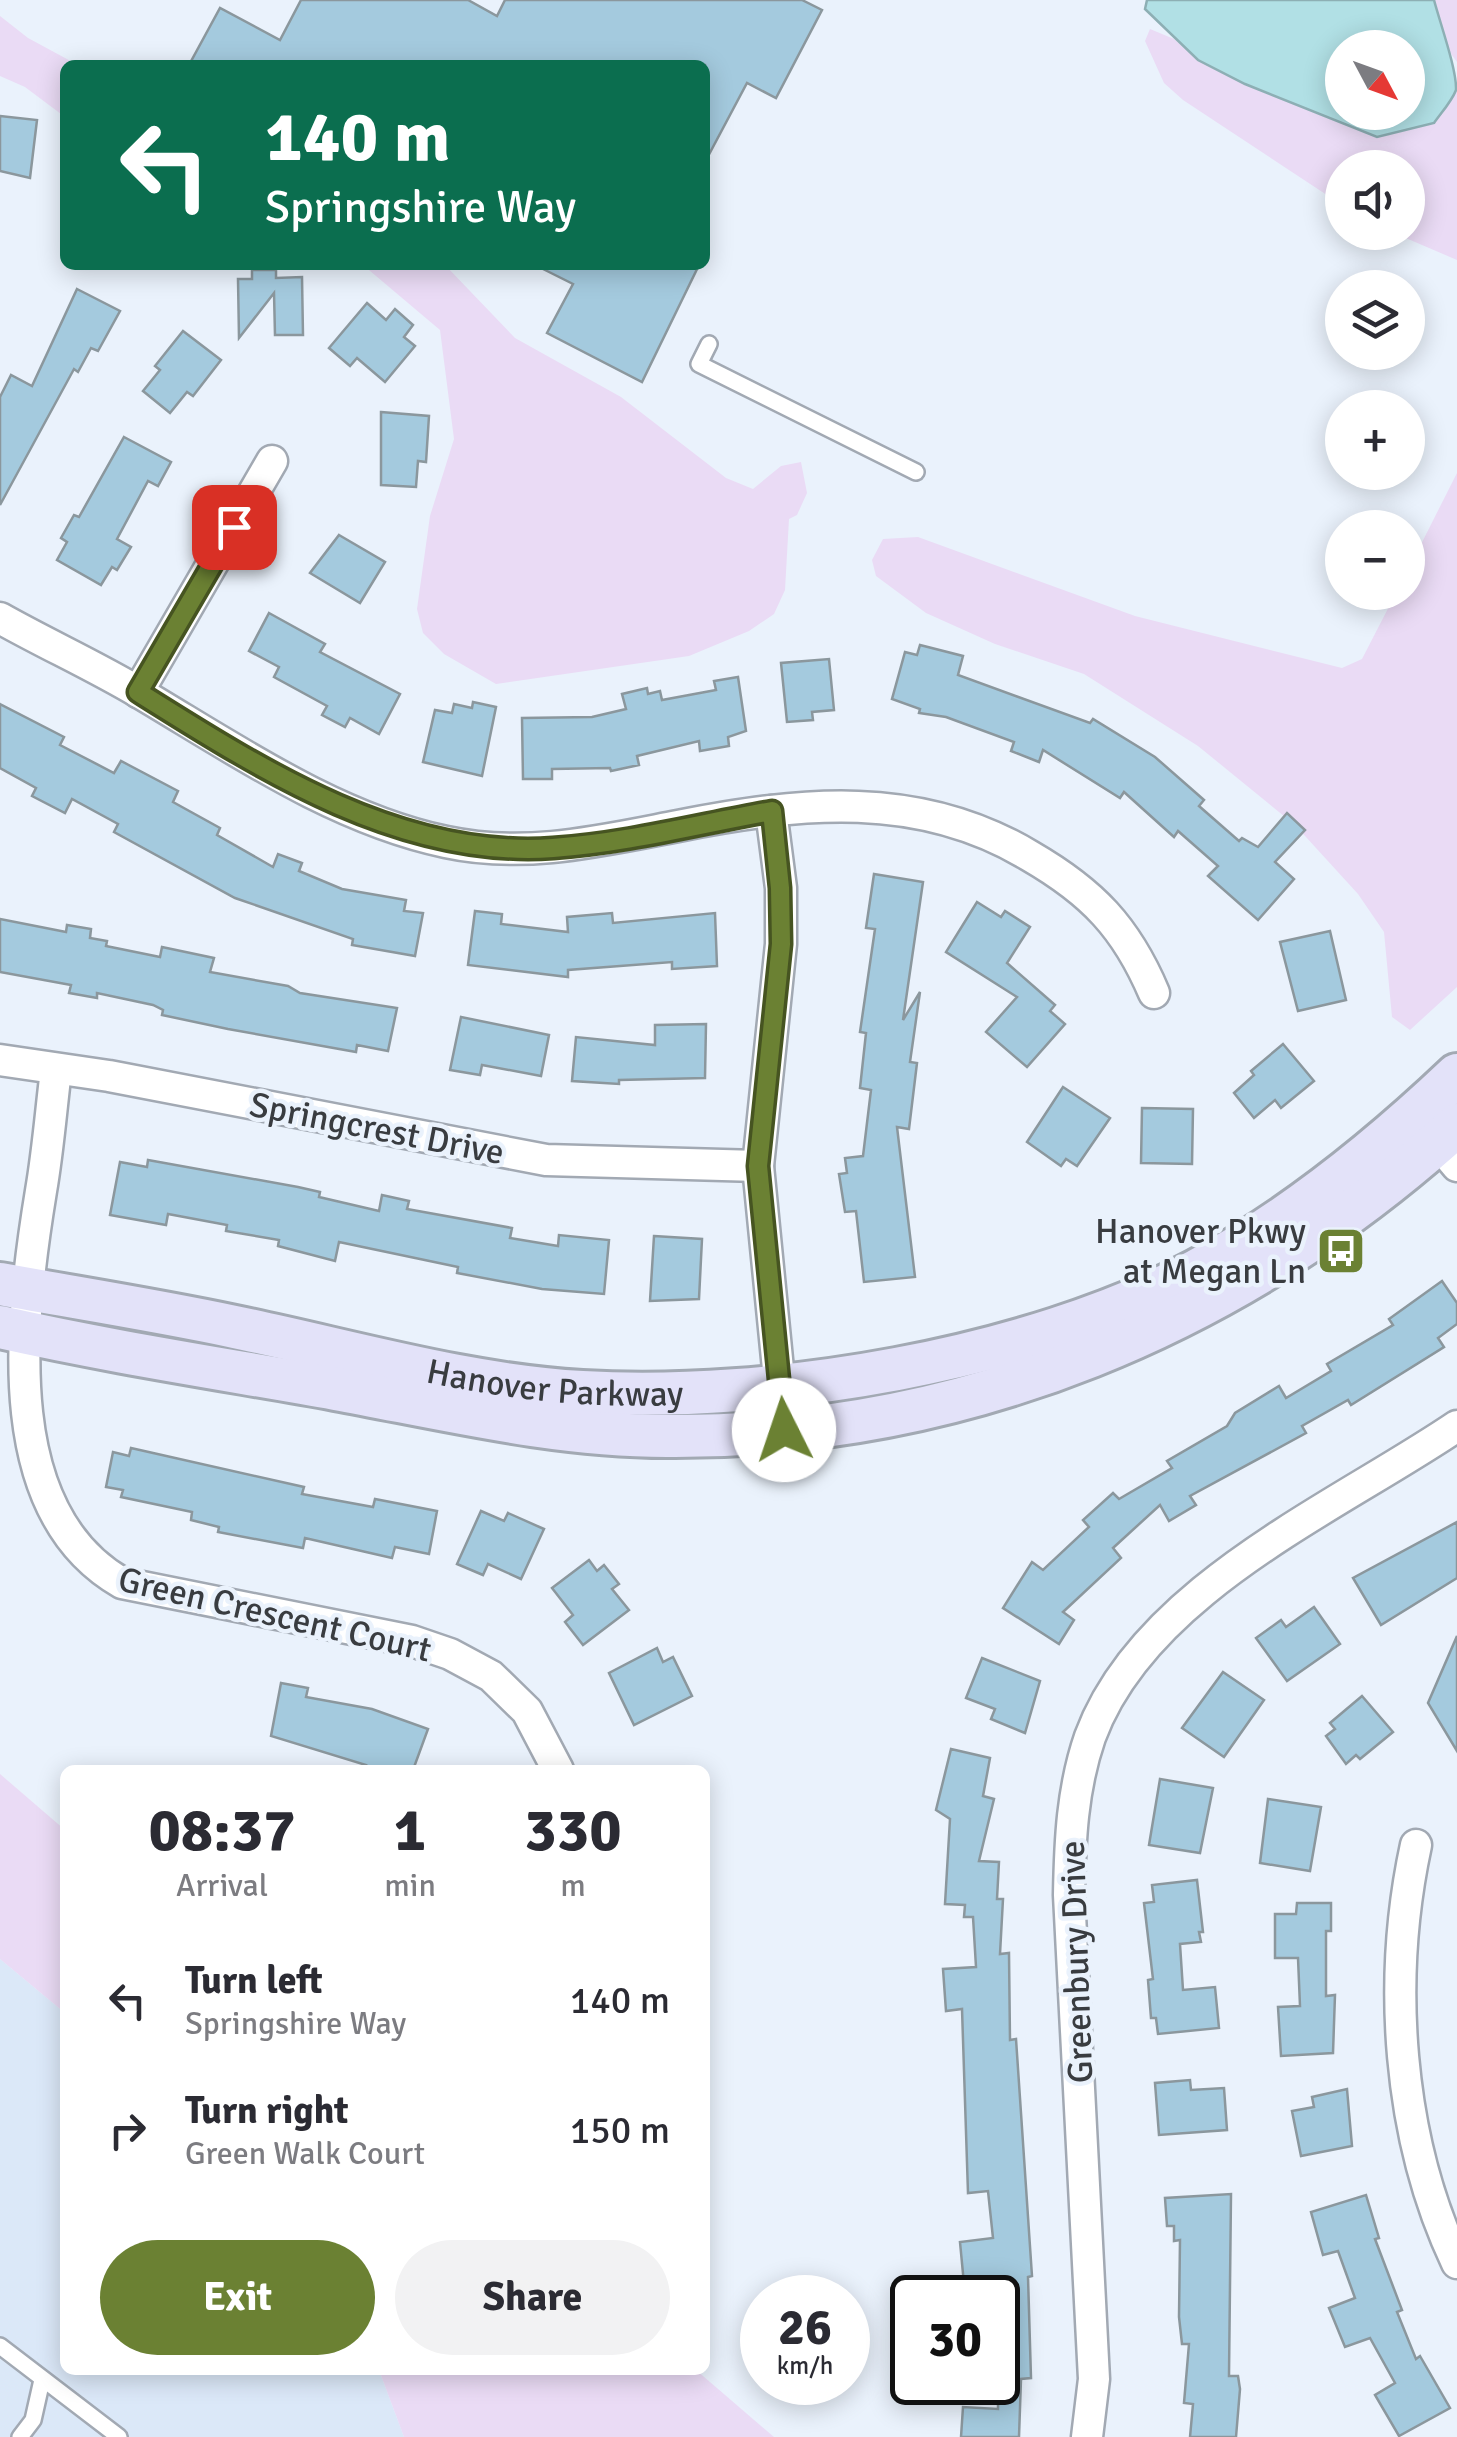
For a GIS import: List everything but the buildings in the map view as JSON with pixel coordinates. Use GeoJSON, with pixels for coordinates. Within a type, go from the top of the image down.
{"type":"FeatureCollection","features":[{"type":"Feature","properties":{"kind":"street"},"geometry":{"type":"LineString","coordinates":[[138,692],[272,461]]}},
{"type":"Feature","properties":{"kind":"street"},"geometry":{"type":"LineString","coordinates":[[0,618],[328,801],[411,834],[450,844],[551,848],[772,811],[846,803],[900,807],[996,835],[1063,876],[1115,922],[1133,946],[1154,993]]}},
{"type":"Feature","properties":{"kind":"street"},"geometry":{"type":"LineString","coordinates":[[772,811],[781,944],[758,1166],[784,1430]]}},
{"type":"Feature","properties":{"kind":"street","name":"Springcrest Drive"},"geometry":{"type":"LineString","coordinates":[[0,1060],[110,1076],[546,1160],[758,1166]]}},
{"type":"Feature","properties":{"kind":"street","name":"Green Crescent Court"},"geometry":{"type":"LineString","coordinates":[[56,1070],[41,1191],[10,1285],[6,1328],[3,1418],[10,1477],[36,1520],[79,1562],[122,1584],[412,1642],[450,1654],[491,1676],[527,1711],[555,1765]]}},
{"type":"Feature","properties":{"kind":"street","name":"Hanover Parkway"},"geometry":{"type":"LineString","coordinates":[[6,1328],[570,1430],[666,1436],[784,1430],[867,1420],[982,1395],[1101,1356],[1297,1252],[1442,1137],[1457,1076]]}},
{"type":"Feature","properties":{"kind":"street","name":"Hanover Parkway"},"geometry":{"type":"LineString","coordinates":[[10,1285],[230,1326],[434,1372],[582,1392],[782,1386],[945,1359],[1124,1303],[1195,1271],[1288,1215],[1442,1137]]}},
{"type":"Feature","properties":{"kind":"street","name":"Greenbury Drive"},"geometry":{"type":"LineString","coordinates":[[1087,2437],[1094,2379],[1093,2340],[1069,1895],[1070,1818],[1091,1736],[1122,1680],[1194,1598],[1264,1545],[1457,1426]]}},
{"type":"Feature","properties":{"kind":"street"},"geometry":{"type":"LineString","coordinates":[[1416,1846],[1402,1912],[1402,2052],[1428,2178],[1457,2263]]}},
{"type":"Feature","properties":{"kind":"lane"},"geometry":{"type":"LineString","coordinates":[[708,344],[699,364],[916,472]]}},
{"type":"Feature","properties":{"kind":"lane"},"geometry":{"type":"LineString","coordinates":[[0,2346],[119,2437]]}},
{"type":"Feature","properties":{"kind":"lane"},"geometry":{"type":"LineString","coordinates":[[20,2437],[34,2420],[42,2380]]}},
{"type":"Feature","properties":{"kind":"shaded area"},"geometry":{"type":"Polygon","coordinates":[[[1434,0],[1457,0],[1457,62],[1449,51],[1434,0]]]}},
{"type":"Feature","properties":{"kind":"shaded area"},"geometry":{"type":"Polygon","coordinates":[[[0,16],[28,38],[69,60],[60,60],[60,113],[25,87],[0,76],[0,16]]]}},
{"type":"Feature","properties":{"kind":"shaded area"},"geometry":{"type":"Polygon","coordinates":[[[1150,29],[1174,39],[1198,60],[1325,115],[1325,130],[1361,130],[1377,137],[1425,130],[1457,88],[1457,260],[1425,246],[1425,150],[1325,150],[1325,194],[1183,100],[1164,83],[1145,41],[1150,29]]]}},
{"type":"Feature","properties":{"kind":"shaded area"},"geometry":{"type":"Polygon","coordinates":[[[369,270],[450,270],[515,338],[621,397],[726,478],[753,489],[781,466],[801,462],[807,493],[797,515],[789,519],[785,590],[774,614],[749,631],[689,656],[496,684],[444,654],[423,633],[417,609],[430,516],[454,439],[440,330],[369,270]]]}},
{"type":"Feature","properties":{"kind":"shaded area"},"geometry":{"type":"Polygon","coordinates":[[[1457,473],[1457,987],[1410,1030],[1392,1017],[1384,932],[1358,894],[1295,825],[1198,746],[1084,674],[995,644],[926,613],[876,576],[872,560],[883,539],[918,537],[1135,616],[1342,668],[1362,659],[1387,610],[1425,610],[1425,536],[1457,473]]]}},
{"type":"Feature","properties":{"kind":"shaded area"},"geometry":{"type":"Polygon","coordinates":[[[0,1774],[60,1826],[60,2009],[0,1959],[0,1774]]]}},
{"type":"Feature","properties":{"kind":"shaded area"},"geometry":{"type":"Polygon","coordinates":[[[0,1959],[60,2009],[60,2375],[381,2375],[404,2437],[0,2437],[0,1959]]]}},
{"type":"Feature","properties":{"kind":"shaded area"},"geometry":{"type":"Polygon","coordinates":[[[381,2375],[702,2375],[774,2437],[404,2437],[381,2375]]]}},
{"type":"Feature","properties":{"kind":"water"},"geometry":{"type":"Polygon","coordinates":[[[1147,0],[1434,0],[1456,90],[1434,123],[1425,125],[1425,30],[1325,30],[1325,116],[1198,60],[1145,9],[1147,0]]]}},
{"type":"Feature","properties":{"kind":"water"},"geometry":{"type":"Polygon","coordinates":[[[1360,130],[1406,130],[1377,137],[1360,130]]]}},
{"type":"Feature","properties":{"kind":"place","name":"Hanover Pkwy at Megan Ln"},"geometry":{"type":"Point","coordinates":[1341,1251]}},
{"type":"Feature","properties":{"kind":"route"},"geometry":{"type":"LineString","coordinates":[[234,527],[138,692],[328,801],[381,824],[450,844],[522,849],[588,845],[772,811],[781,944],[758,1166],[784,1430]]}}]}
